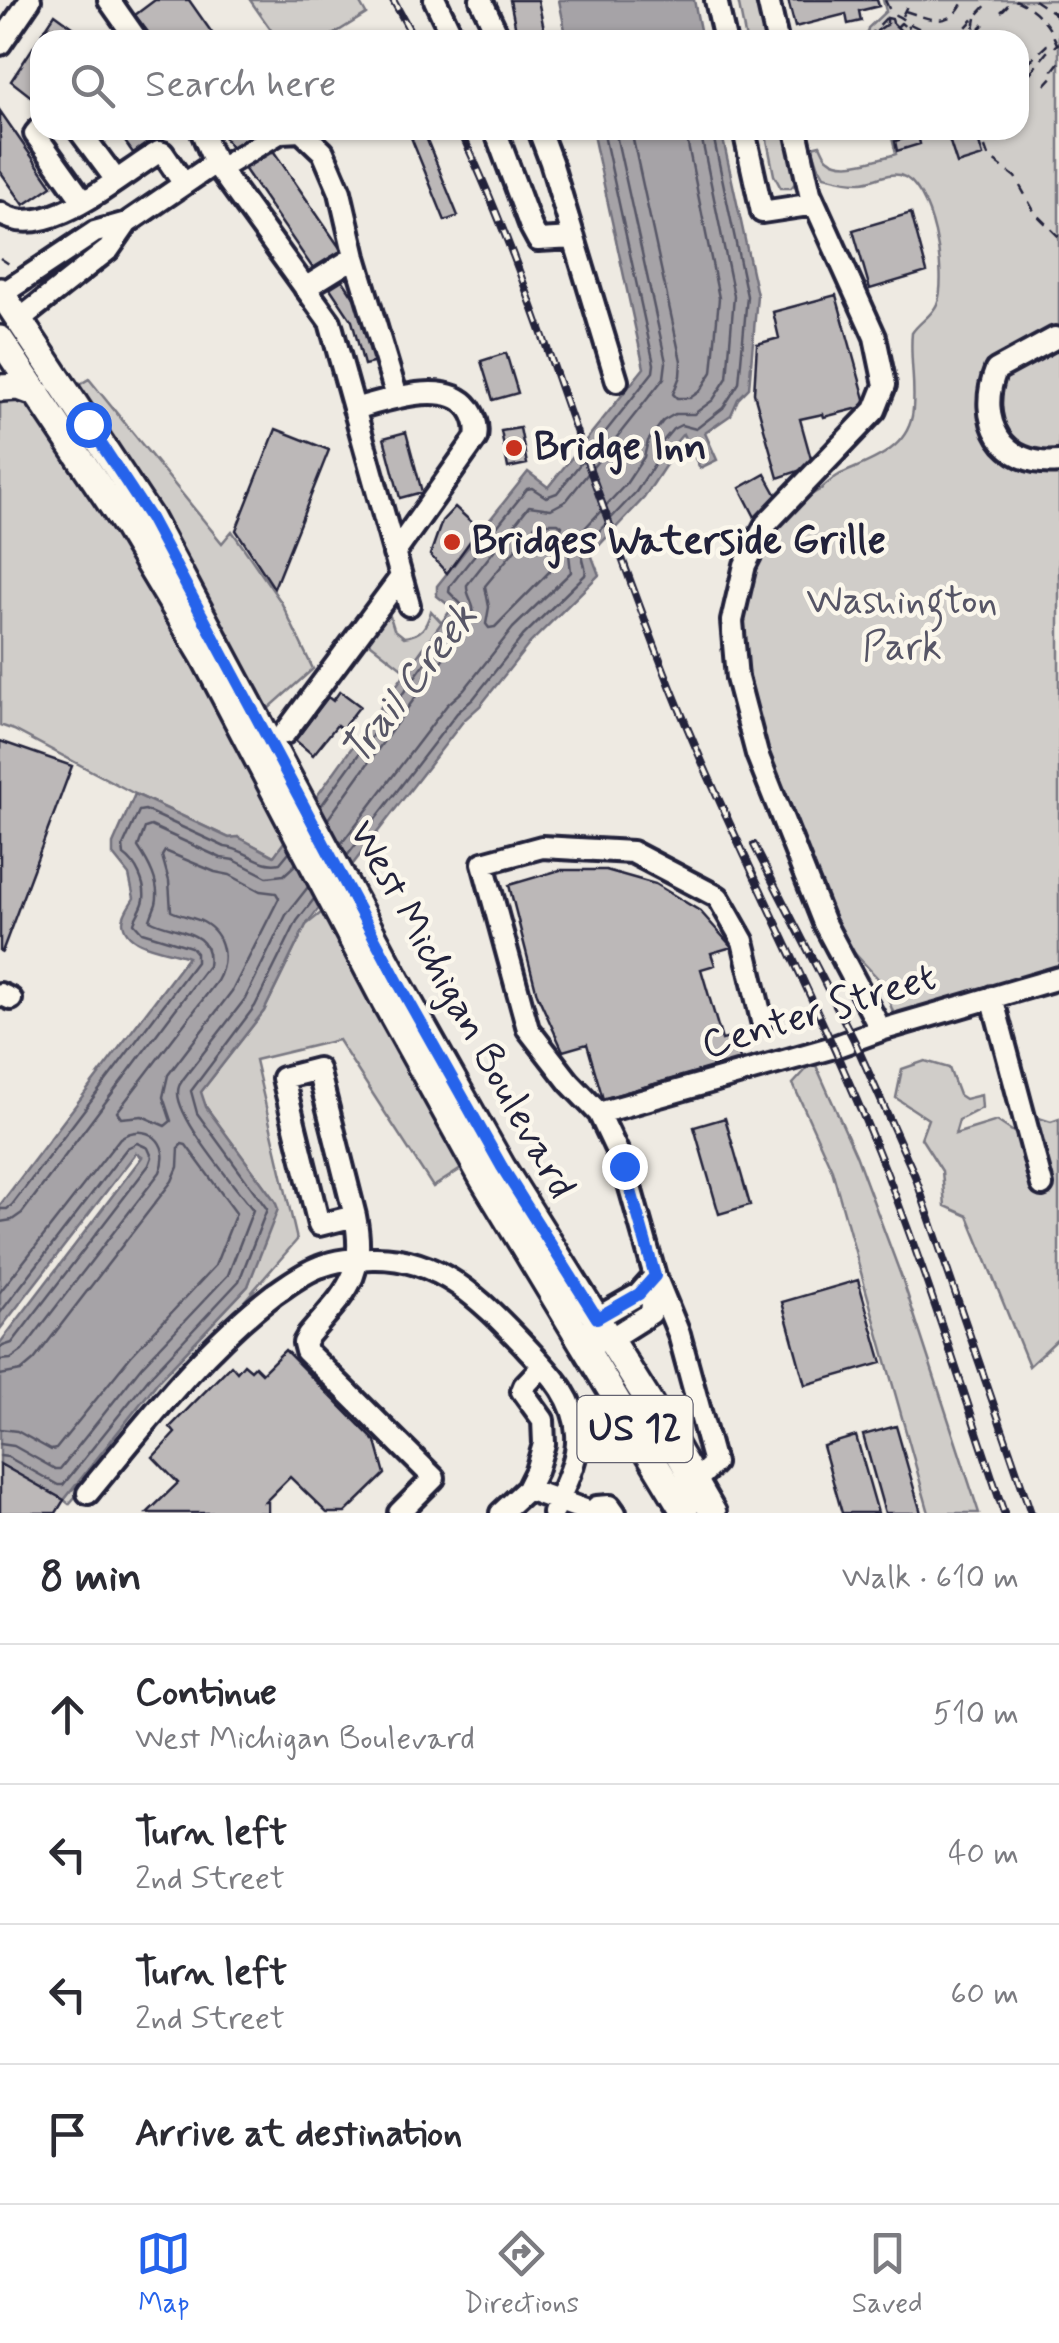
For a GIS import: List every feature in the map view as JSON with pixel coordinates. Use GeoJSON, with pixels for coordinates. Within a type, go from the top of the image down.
{"type":"FeatureCollection","features":[{"type":"Feature","properties":{"kind":"main road","name":"US 12"},"geometry":{"type":"LineString","coordinates":[[1,293],[6,331]]}},
{"type":"Feature","properties":{"kind":"main road","name":"West Michigan Boulevard"},"geometry":{"type":"LineString","coordinates":[[6,331],[48,386],[127,528],[209,647]]}},
{"type":"Feature","properties":{"kind":"main road","name":"West Michigan Boulevard"},"geometry":{"type":"LineString","coordinates":[[48,386],[88,424],[150,518],[209,647],[392,993],[483,1179],[585,1346]]}},
{"type":"Feature","properties":{"kind":"main road"},"geometry":{"type":"LineString","coordinates":[[0,388],[48,386]]}},
{"type":"Feature","properties":{"kind":"main road","name":"West Michigan Boulevard"},"geometry":{"type":"LineString","coordinates":[[392,993],[604,1328]]}},
{"type":"Feature","properties":{"kind":"main road","name":"US 12"},"geometry":{"type":"LineString","coordinates":[[604,1328],[713,1513]]}},
{"type":"Feature","properties":{"kind":"main road","name":"US 12"},"geometry":{"type":"LineString","coordinates":[[585,1346],[685,1513]]}},
{"type":"Feature","properties":{"kind":"street"},"geometry":{"type":"LineString","coordinates":[[0,44],[30,0]]}},
{"type":"Feature","properties":{"kind":"street"},"geometry":{"type":"LineString","coordinates":[[109,0],[130,30]]}},
{"type":"Feature","properties":{"kind":"street"},"geometry":{"type":"LineString","coordinates":[[435,0],[449,30]]}},
{"type":"Feature","properties":{"kind":"street"},"geometry":{"type":"LineString","coordinates":[[481,0],[495,30]]}},
{"type":"Feature","properties":{"kind":"street"},"geometry":{"type":"LineString","coordinates":[[716,0],[722,30]]}},
{"type":"Feature","properties":{"kind":"street"},"geometry":{"type":"LineString","coordinates":[[768,0],[774,30]]}},
{"type":"Feature","properties":{"kind":"street"},"geometry":{"type":"LineString","coordinates":[[40,140],[83,201]]}},
{"type":"Feature","properties":{"kind":"street"},"geometry":{"type":"LineString","coordinates":[[87,140],[116,180]]}},
{"type":"Feature","properties":{"kind":"street"},"geometry":{"type":"LineString","coordinates":[[205,140],[217,166],[330,322],[408,605]]}},
{"type":"Feature","properties":{"kind":"street"},"geometry":{"type":"LineString","coordinates":[[1,293],[95,232],[127,223],[184,184],[266,140]]}},
{"type":"Feature","properties":{"kind":"street"},"geometry":{"type":"LineString","coordinates":[[310,140],[323,152],[340,192],[354,257],[397,397]]}},
{"type":"Feature","properties":{"kind":"street"},"geometry":{"type":"LineString","coordinates":[[500,140],[538,240],[574,238]]}},
{"type":"Feature","properties":{"kind":"street"},"geometry":{"type":"LineString","coordinates":[[542,140],[617,381]]}},
{"type":"Feature","properties":{"kind":"street"},"geometry":{"type":"LineString","coordinates":[[746,140],[762,212],[815,204]]}},
{"type":"Feature","properties":{"kind":"street"},"geometry":{"type":"LineString","coordinates":[[798,140],[810,193],[875,337],[885,385],[875,410],[766,524],[745,566],[732,622],[737,678],[757,754],[824,923],[881,1030]]}},
{"type":"Feature","properties":{"kind":"street"},"geometry":{"type":"LineString","coordinates":[[0,212],[7,218],[35,220],[62,213],[160,152],[184,184]]}},
{"type":"Feature","properties":{"kind":"street"},"geometry":{"type":"LineString","coordinates":[[6,331],[109,250],[127,223]]}},
{"type":"Feature","properties":{"kind":"street"},"geometry":{"type":"LineString","coordinates":[[306,288],[354,257]]}},
{"type":"Feature","properties":{"kind":"street"},"geometry":{"type":"LineString","coordinates":[[1056,338],[996,370],[988,404],[999,435],[1017,456],[1031,462],[1059,462]]}},
{"type":"Feature","properties":{"kind":"street"},"geometry":{"type":"LineString","coordinates":[[354,409],[397,397],[444,394],[461,399],[475,418],[476,438],[394,554]]}},
{"type":"Feature","properties":{"kind":"street"},"geometry":{"type":"LineString","coordinates":[[285,732],[401,577]]}},
{"type":"Feature","properties":{"kind":"street"},"geometry":{"type":"LineString","coordinates":[[696,1482],[714,1463],[679,1334],[655,1276],[624,1166],[600,1113],[569,1082],[528,1030],[483,863],[542,847],[632,852],[718,896],[742,941],[762,1021]]}},
{"type":"Feature","properties":{"kind":"street","name":"Center Street"},"geometry":{"type":"LineString","coordinates":[[600,1113],[1059,978]]}},
{"type":"Feature","properties":{"kind":"street"},"geometry":{"type":"LineString","coordinates":[[992,997],[1042,1185]]}},
{"type":"Feature","properties":{"kind":"street"},"geometry":{"type":"LineString","coordinates":[[355,1216],[319,1225],[283,1078],[318,1070],[355,1216],[359,1238],[359,1259],[352,1278],[308,1336],[304,1343],[306,1351],[434,1478],[399,1513]]}},
{"type":"Feature","properties":{"kind":"street"},"geometry":{"type":"LineString","coordinates":[[88,1493],[151,1417],[256,1308],[320,1266],[380,1258],[434,1269],[467,1289],[562,1387],[578,1436],[575,1457],[556,1506]]}},
{"type":"Feature","properties":{"kind":"street"},"geometry":{"type":"LineString","coordinates":[[585,1346],[604,1328],[651,1314],[655,1276]]}},
{"type":"Feature","properties":{"kind":"street"},"geometry":{"type":"LineString","coordinates":[[501,1513],[527,1489],[536,1471],[545,1434],[543,1420],[522,1391],[543,1366]]}},
{"type":"Feature","properties":{"kind":"street"},"geometry":{"type":"LineString","coordinates":[[527,1489],[556,1506],[593,1513],[604,1505],[616,1513]]}},
{"type":"Feature","properties":{"kind":"path"},"geometry":{"type":"LineString","coordinates":[[885,0],[891,13],[908,30]]}},
{"type":"Feature","properties":{"kind":"path"},"geometry":{"type":"LineString","coordinates":[[901,17],[910,0]]}},
{"type":"Feature","properties":{"kind":"path"},"geometry":{"type":"LineString","coordinates":[[904,11],[936,20],[948,19],[964,0]]}},
{"type":"Feature","properties":{"kind":"path"},"geometry":{"type":"LineString","coordinates":[[963,30],[991,0]]}},
{"type":"Feature","properties":{"kind":"path"},"geometry":{"type":"LineString","coordinates":[[1002,12],[1014,0],[1024,4],[1050,24],[1058,43]]}},
{"type":"Feature","properties":{"kind":"path"},"geometry":{"type":"LineString","coordinates":[[1034,0],[1059,20]]}},
{"type":"Feature","properties":{"kind":"path"},"geometry":{"type":"LineString","coordinates":[[891,13],[921,30]]}},
{"type":"Feature","properties":{"kind":"path"},"geometry":{"type":"LineString","coordinates":[[873,30],[891,13]]}},
{"type":"Feature","properties":{"kind":"path"},"geometry":{"type":"LineString","coordinates":[[975,30],[976,16]]}},
{"type":"Feature","properties":{"kind":"path"},"geometry":{"type":"LineString","coordinates":[[897,28],[901,23]]}},
{"type":"Feature","properties":{"kind":"path"},"geometry":{"type":"LineString","coordinates":[[909,24],[910,30]]}},
{"type":"Feature","properties":{"kind":"path"},"geometry":{"type":"LineString","coordinates":[[979,30],[984,24]]}},
{"type":"Feature","properties":{"kind":"path"},"geometry":{"type":"LineString","coordinates":[[1029,61],[1047,45],[1058,43]]}},
{"type":"Feature","properties":{"kind":"path"},"geometry":{"type":"LineString","coordinates":[[1029,73],[1058,43]]}},
{"type":"Feature","properties":{"kind":"path"},"geometry":{"type":"LineString","coordinates":[[1046,86],[1056,75],[1053,70],[1059,62]]}},
{"type":"Feature","properties":{"kind":"path"},"geometry":{"type":"LineString","coordinates":[[982,140],[988,156],[1016,178],[1035,214],[1059,236]]}},
{"type":"Feature","properties":{"kind":"path"},"geometry":{"type":"LineString","coordinates":[[0,258],[13,265]]}},
{"type":"Feature","properties":{"kind":"green space"},"geometry":{"type":"Polygon","coordinates":[[[250,0],[358,0],[366,14],[340,30],[271,30],[250,0]]]}},
{"type":"Feature","properties":{"kind":"green space"},"geometry":{"type":"Polygon","coordinates":[[[738,0],[758,0],[765,30],[744,30],[738,0]]]}},
{"type":"Feature","properties":{"kind":"green space","name":"Washington Park"},"geometry":{"type":"Polygon","coordinates":[[[883,0],[1059,0],[1059,971],[895,1018],[883,984],[836,930],[778,791],[749,690],[744,640],[748,592],[764,547],[781,519],[836,477],[883,454],[902,439],[913,406],[912,333],[935,308],[940,291],[935,233],[912,182],[895,174],[857,182],[824,176],[812,147],[820,145],[835,163],[852,164],[896,154],[892,140],[1029,140],[1029,30],[868,30],[886,11],[883,0]]]}},
{"type":"Feature","properties":{"kind":"green space"},"geometry":{"type":"Polygon","coordinates":[[[767,140],[789,140],[797,181],[791,188],[781,188],[774,175],[767,140]]]}},
{"type":"Feature","properties":{"kind":"green space"},"geometry":{"type":"Polygon","coordinates":[[[89,379],[222,543],[232,531],[281,602],[313,669],[267,710],[167,521],[79,385],[89,379]]]}},
{"type":"Feature","properties":{"kind":"green space"},"geometry":{"type":"Polygon","coordinates":[[[11,399],[28,403],[37,412],[178,633],[288,838],[274,856],[135,794],[0,725],[0,404],[11,399]]]}},
{"type":"Feature","properties":{"kind":"green space"},"geometry":{"type":"Polygon","coordinates":[[[388,610],[394,629],[404,637],[422,629],[431,611],[442,623],[407,672],[366,640],[388,610]]]}},
{"type":"Feature","properties":{"kind":"green space"},"geometry":{"type":"Polygon","coordinates":[[[326,909],[461,1169],[433,1187],[338,1040],[255,1060],[297,1240],[69,1504],[64,1500],[159,1380],[248,1286],[275,1201],[206,1107],[200,1093],[264,1011],[306,925],[326,909]]]}},
{"type":"Feature","properties":{"kind":"green space"},"geometry":{"type":"Polygon","coordinates":[[[814,1061],[856,1155],[903,1281],[979,1513],[929,1513],[832,1170],[793,1084],[814,1061]]]}},
{"type":"Feature","properties":{"kind":"green space"},"geometry":{"type":"Polygon","coordinates":[[[925,1061],[949,1068],[959,1095],[965,1099],[981,1095],[982,1108],[959,1120],[955,1134],[997,1121],[1021,1137],[1033,1116],[1051,1122],[1059,1119],[1059,1338],[1029,1366],[968,1216],[945,1206],[942,1171],[921,1138],[928,1119],[896,1098],[902,1069],[925,1061]]]}},
{"type":"Feature","properties":{"kind":"water"},"geometry":{"type":"Polygon","coordinates":[[[559,0],[694,0],[700,30],[565,30],[559,0]]]}},
{"type":"Feature","properties":{"kind":"water","name":"Trail Creek"},"geometry":{"type":"Polygon","coordinates":[[[594,140],[723,140],[757,295],[749,388],[738,399],[731,415],[705,433],[717,460],[700,468],[683,434],[667,453],[669,460],[644,498],[591,554],[599,575],[530,643],[480,706],[464,720],[306,925],[264,1011],[201,1092],[206,1107],[278,1209],[248,1286],[159,1380],[64,1500],[0,1464],[0,1343],[142,1157],[136,1153],[0,1329],[0,1205],[188,957],[140,943],[126,931],[123,922],[134,898],[129,875],[113,855],[113,844],[135,794],[274,856],[452,608],[437,596],[437,586],[528,472],[548,487],[644,368],[594,140]]]}},
{"type":"Feature","properties":{"kind":"building"},"geometry":{"type":"Polygon","coordinates":[[[155,0],[189,0],[210,30],[146,30],[135,15],[155,0]]]}},
{"type":"Feature","properties":{"kind":"building"},"geometry":{"type":"Polygon","coordinates":[[[510,0],[538,0],[544,30],[516,30],[510,0]]]}},
{"type":"Feature","properties":{"kind":"building"},"geometry":{"type":"Polygon","coordinates":[[[788,0],[877,0],[879,6],[859,11],[861,21],[848,24],[846,14],[795,27],[788,0]]]}},
{"type":"Feature","properties":{"kind":"building"},"geometry":{"type":"Polygon","coordinates":[[[55,14],[77,30],[44,30],[55,14]]]}},
{"type":"Feature","properties":{"kind":"building"},"geometry":{"type":"Polygon","coordinates":[[[887,18],[892,19],[900,30],[878,30],[887,24],[887,18]]]}},
{"type":"Feature","properties":{"kind":"building"},"geometry":{"type":"Polygon","coordinates":[[[30,52],[30,96],[11,81],[30,52]]]}},
{"type":"Feature","properties":{"kind":"building"},"geometry":{"type":"Polygon","coordinates":[[[0,111],[52,186],[24,205],[0,171],[0,111]]]}},
{"type":"Feature","properties":{"kind":"building"},"geometry":{"type":"Polygon","coordinates":[[[124,140],[151,140],[133,153],[124,140]]]}},
{"type":"Feature","properties":{"kind":"building"},"geometry":{"type":"Polygon","coordinates":[[[226,140],[250,140],[234,151],[226,140]]]}},
{"type":"Feature","properties":{"kind":"building"},"geometry":{"type":"Polygon","coordinates":[[[412,140],[427,140],[458,216],[445,221],[412,140]]]}},
{"type":"Feature","properties":{"kind":"building"},"geometry":{"type":"Polygon","coordinates":[[[919,140],[920,144],[897,151],[895,141],[919,140]]]}},
{"type":"Feature","properties":{"kind":"building"},"geometry":{"type":"Polygon","coordinates":[[[949,140],[978,140],[983,156],[957,164],[949,140]]]}},
{"type":"Feature","properties":{"kind":"building"},"geometry":{"type":"Polygon","coordinates":[[[272,149],[342,251],[314,270],[244,168],[272,149]]]}},
{"type":"Feature","properties":{"kind":"building"},"geometry":{"type":"Polygon","coordinates":[[[911,213],[927,272],[870,289],[853,230],[911,213]]]}},
{"type":"Feature","properties":{"kind":"building"},"geometry":{"type":"Polygon","coordinates":[[[340,276],[364,313],[377,362],[364,365],[352,321],[328,285],[340,276]]]}},
{"type":"Feature","properties":{"kind":"building"},"geometry":{"type":"Polygon","coordinates":[[[836,295],[867,406],[800,419],[813,466],[778,478],[754,393],[757,344],[779,338],[773,312],[836,295]]]}},
{"type":"Feature","properties":{"kind":"building"},"geometry":{"type":"Polygon","coordinates":[[[506,353],[518,393],[493,400],[481,361],[506,353]]]}},
{"type":"Feature","properties":{"kind":"building","name":"Bridge Inn"},"geometry":{"type":"Polygon","coordinates":[[[520,428],[527,464],[508,468],[501,431],[520,428]]]}},
{"type":"Feature","properties":{"kind":"building"},"geometry":{"type":"Polygon","coordinates":[[[276,429],[329,450],[274,588],[236,530],[276,429]]]}},
{"type":"Feature","properties":{"kind":"building"},"geometry":{"type":"Polygon","coordinates":[[[406,432],[422,492],[400,498],[384,438],[406,432]]]}},
{"type":"Feature","properties":{"kind":"building"},"geometry":{"type":"Polygon","coordinates":[[[765,474],[781,503],[755,517],[740,488],[765,474]]]}},
{"type":"Feature","properties":{"kind":"building","name":"Bridges Waterside Grille"},"geometry":{"type":"Polygon","coordinates":[[[455,507],[479,529],[447,573],[430,555],[442,521],[455,507]]]}},
{"type":"Feature","properties":{"kind":"building"},"geometry":{"type":"Polygon","coordinates":[[[340,691],[360,706],[342,729],[337,725],[313,755],[295,740],[328,697],[333,701],[340,691]]]}},
{"type":"Feature","properties":{"kind":"building"},"geometry":{"type":"Polygon","coordinates":[[[0,741],[72,766],[2,952],[0,951],[0,741]]]}},
{"type":"Feature","properties":{"kind":"building"},"geometry":{"type":"Polygon","coordinates":[[[560,870],[606,870],[655,884],[700,911],[732,947],[711,953],[715,965],[701,969],[722,1040],[734,1037],[740,1059],[603,1099],[587,1044],[563,1051],[537,994],[509,885],[560,870]]]}},
{"type":"Feature","properties":{"kind":"building"},"geometry":{"type":"Polygon","coordinates":[[[725,1118],[750,1205],[719,1214],[694,1127],[725,1118]]]}},
{"type":"Feature","properties":{"kind":"building"},"geometry":{"type":"Polygon","coordinates":[[[858,1280],[882,1363],[805,1385],[782,1302],[858,1280]]]}},
{"type":"Feature","properties":{"kind":"building"},"geometry":{"type":"Polygon","coordinates":[[[285,1350],[376,1442],[385,1474],[345,1513],[327,1513],[290,1477],[265,1502],[268,1513],[147,1513],[178,1483],[153,1457],[175,1433],[170,1427],[231,1365],[237,1372],[244,1364],[251,1370],[255,1366],[262,1373],[285,1350]]]}},
{"type":"Feature","properties":{"kind":"building"},"geometry":{"type":"Polygon","coordinates":[[[896,1426],[921,1513],[885,1513],[863,1435],[896,1426]]]}},
{"type":"Feature","properties":{"kind":"building"},"geometry":{"type":"Polygon","coordinates":[[[856,1436],[878,1513],[842,1513],[823,1446],[856,1436]]]}},
{"type":"Feature","properties":{"kind":"building"},"geometry":{"type":"Polygon","coordinates":[[[0,1464],[64,1500],[56,1513],[0,1513],[0,1464]]]}},
{"type":"Feature","properties":{"kind":"railway"},"geometry":{"type":"LineString","coordinates":[[393,0],[410,30]]}},
{"type":"Feature","properties":{"kind":"railway"},"geometry":{"type":"LineString","coordinates":[[464,140],[518,269],[671,688],[883,1164],[1004,1513]]}},
{"type":"Feature","properties":{"kind":"railway"},"geometry":{"type":"LineString","coordinates":[[754,845],[854,1040],[915,1176],[1031,1513]]}},
{"type":"Feature","properties":{"kind":"place","name":"Bridge Inn"},"geometry":{"type":"Point","coordinates":[514,448]}},
{"type":"Feature","properties":{"kind":"place","name":"Bridges Waterside Grille"},"geometry":{"type":"Point","coordinates":[452,542]}},
{"type":"Feature","properties":{"kind":"route"},"geometry":{"type":"LineString","coordinates":[[88,424],[150,518],[399,984],[502,1167],[597,1318],[639,1294],[655,1276],[624,1166]]}}]}
